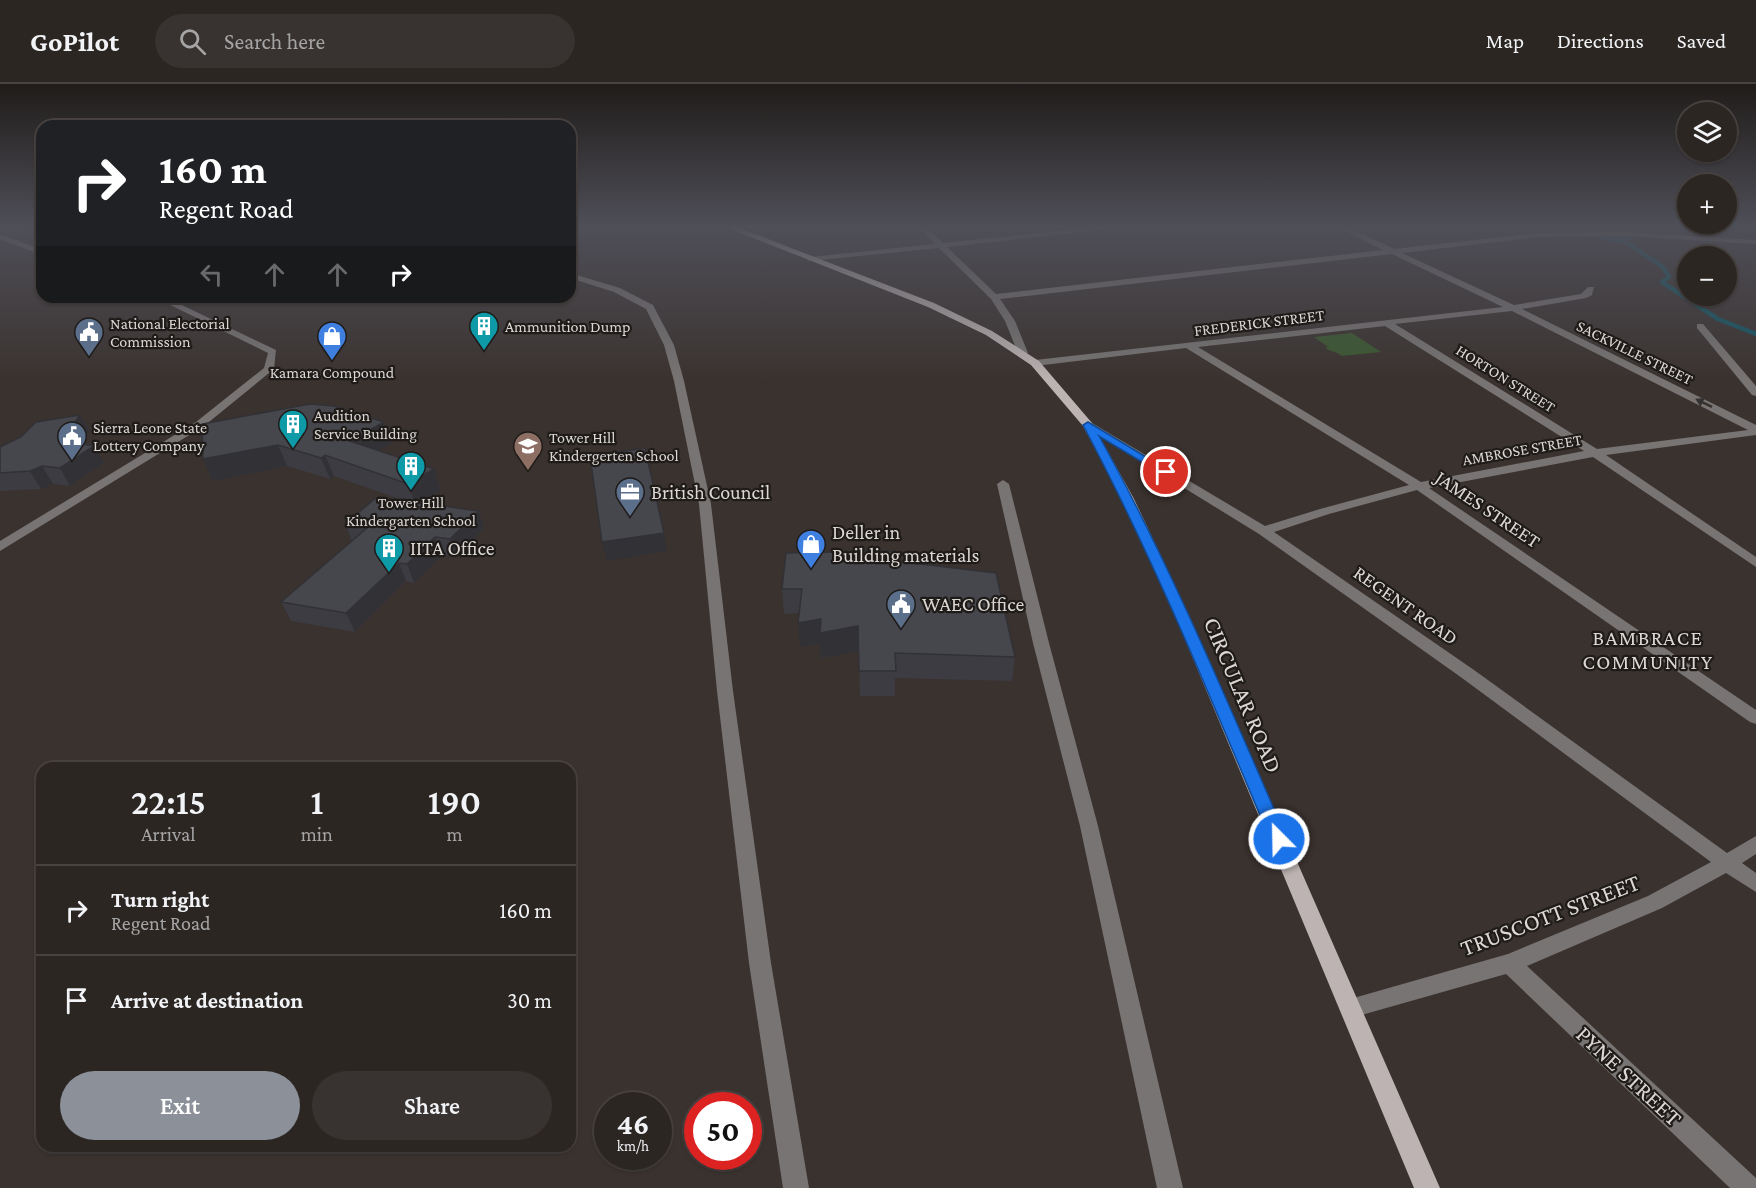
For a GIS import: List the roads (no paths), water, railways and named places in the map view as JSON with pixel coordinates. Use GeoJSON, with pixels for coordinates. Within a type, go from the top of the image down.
{"type":"FeatureCollection","features":[{"type":"Feature","properties":{"kind":"main road"},"geometry":{"type":"LineString","coordinates":[[859,278],[931,305],[989,333],[1023,353],[1035,363]]}},
{"type":"Feature","properties":{"kind":"main road","name":"REGENT ROAD"},"geometry":{"type":"LineString","coordinates":[[1035,363],[1088,425]]}},
{"type":"Feature","properties":{"kind":"main road","name":"CIRCULAR ROAD"},"geometry":{"type":"LineString","coordinates":[[1088,425],[1128,499],[1181,613],[1427,1188]]}},
{"type":"Feature","properties":{"kind":"street"},"geometry":{"type":"LineString","coordinates":[[578,278],[617,290],[638,299],[650,308],[669,345],[680,381],[705,504],[725,691],[759,963],[796,1188]]}},
{"type":"Feature","properties":{"kind":"street"},"geometry":{"type":"LineString","coordinates":[[973,278],[993,297],[1010,321],[1023,353]]}},
{"type":"Feature","properties":{"kind":"street"},"geometry":{"type":"LineString","coordinates":[[993,297],[1161,278]]}},
{"type":"Feature","properties":{"kind":"street","name":"SACKVILLE STREET"},"geometry":{"type":"LineString","coordinates":[[1447,278],[1513,308],[1756,431]]}},
{"type":"Feature","properties":{"kind":"street","name":"FREDERICK STREET"},"geometry":{"type":"LineString","coordinates":[[1035,363],[1513,308],[1583,296],[1589,294],[1591,289]]}},
{"type":"Feature","properties":{"kind":"street"},"geometry":{"type":"LineString","coordinates":[[0,547],[200,424],[269,369],[273,352],[173,303]]}},
{"type":"Feature","properties":{"kind":"street","name":"HORTON STREET"},"geometry":{"type":"LineString","coordinates":[[1387,323],[1595,453],[1756,563]]}},
{"type":"Feature","properties":{"kind":"street"},"geometry":{"type":"LineString","coordinates":[[1700,326],[1756,393]]}},
{"type":"Feature","properties":{"kind":"street","name":"JAMES STREET"},"geometry":{"type":"LineString","coordinates":[[1189,346],[1417,484],[1756,718]]}},
{"type":"Feature","properties":{"kind":"street","name":"REGENT ROAD"},"geometry":{"type":"LineString","coordinates":[[1088,425],[1264,531],[1468,674],[1756,884]]}},
{"type":"Feature","properties":{"kind":"street","name":"AMBROSE STREET"},"geometry":{"type":"LineString","coordinates":[[1264,531],[1349,502],[1417,484],[1595,453],[1756,431]]}},
{"type":"Feature","properties":{"kind":"street"},"geometry":{"type":"LineString","coordinates":[[1003,484],[1041,643],[1089,826],[1170,1188]]}},
{"type":"Feature","properties":{"kind":"street","name":"TRUSCOTT STREET"},"geometry":{"type":"LineString","coordinates":[[1351,1008],[1510,963],[1655,902],[1727,863],[1756,844]]}},
{"type":"Feature","properties":{"kind":"street","name":"PYNE STREET"},"geometry":{"type":"LineString","coordinates":[[1510,963],[1748,1188]]}},
{"type":"Feature","properties":{"kind":"waterway"},"geometry":{"type":"LineString","coordinates":[[1668,278],[1662,282],[1718,319],[1756,334]]}},
{"type":"Feature","properties":{"kind":"place","name":"Ammunition Dump"},"geometry":{"type":"Point","coordinates":[484,352]}},
{"type":"Feature","properties":{"kind":"place","name":"National Electorial Commission"},"geometry":{"type":"Point","coordinates":[89,358]}},
{"type":"Feature","properties":{"kind":"place","name":"Kamara Compound"},"geometry":{"type":"Point","coordinates":[332,362]}},
{"type":"Feature","properties":{"kind":"place","name":"Audition Service Building"},"geometry":{"type":"Point","coordinates":[293,450]}},
{"type":"Feature","properties":{"kind":"place","name":"Sierra Leone State Lottery Company"},"geometry":{"type":"Point","coordinates":[72,462]}},
{"type":"Feature","properties":{"kind":"place","name":"Tower Hill Kindergerten School"},"geometry":{"type":"Point","coordinates":[528,472]}},
{"type":"Feature","properties":{"kind":"place","name":"Tower Hill Kindergarten School"},"geometry":{"type":"Point","coordinates":[411,492]}},
{"type":"Feature","properties":{"kind":"place","name":"British Council"},"geometry":{"type":"Point","coordinates":[630,518]}},
{"type":"Feature","properties":{"kind":"place","name":"Deller in Building materials"},"geometry":{"type":"Point","coordinates":[811,570]}},
{"type":"Feature","properties":{"kind":"place","name":"IITA Office"},"geometry":{"type":"Point","coordinates":[389,574]}},
{"type":"Feature","properties":{"kind":"place","name":"WAEC Office"},"geometry":{"type":"Point","coordinates":[901,630]}},
{"type":"Feature","properties":{"kind":"district","name":"BAMBRACE COMMUNITY"},"geometry":{"type":"Point","coordinates":[1648,650]}}]}
